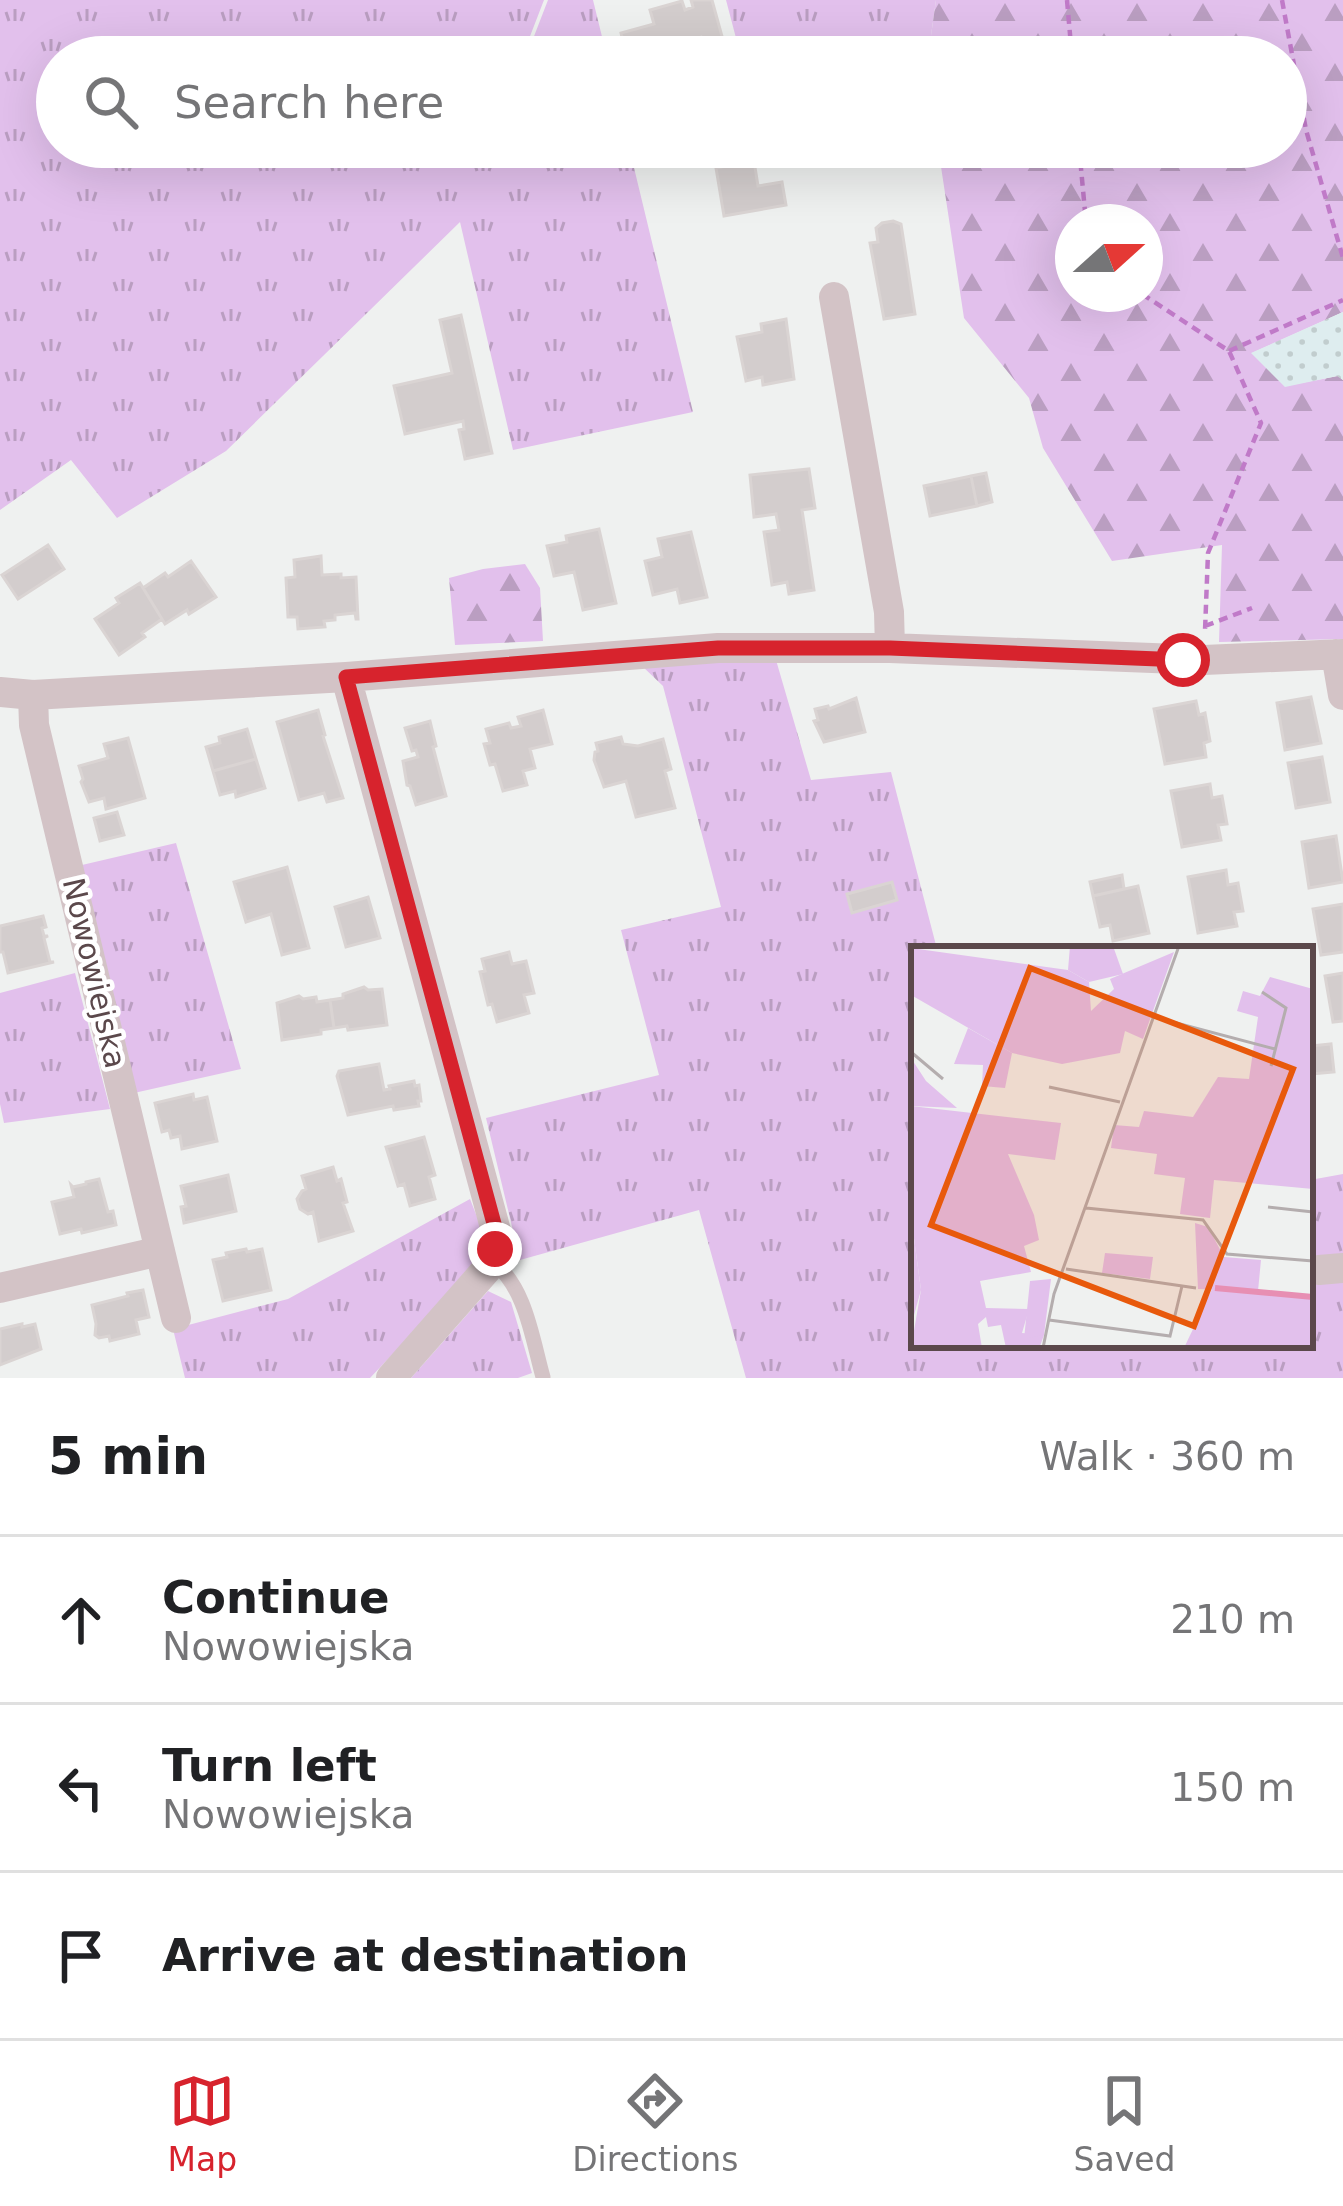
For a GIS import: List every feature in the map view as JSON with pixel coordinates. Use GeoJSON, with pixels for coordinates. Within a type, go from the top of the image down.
{"type":"FeatureCollection","features":[{"type":"Feature","properties":{"kind":"street"},"geometry":{"type":"LineString","coordinates":[[835,297],[889,612],[890,648]]}},
{"type":"Feature","properties":{"kind":"street"},"geometry":{"type":"LineString","coordinates":[[0,692],[33,695],[346,677],[718,648],[890,648],[1204,660],[1340,654],[1343,695]]}},
{"type":"Feature","properties":{"kind":"street"},"geometry":{"type":"LineString","coordinates":[[346,677],[496,1231],[492,1261],[391,1378]]}},
{"type":"Feature","properties":{"kind":"street","name":"Nowowiejska"},"geometry":{"type":"LineString","coordinates":[[33,695],[34,725],[176,1318]]}},
{"type":"Feature","properties":{"kind":"street"},"geometry":{"type":"LineString","coordinates":[[0,1288],[160,1251]]}},
{"type":"Feature","properties":{"kind":"lane"},"geometry":{"type":"LineString","coordinates":[[492,1261],[506,1271],[520,1295],[543,1377]]}},
{"type":"Feature","properties":{"kind":"path"},"geometry":{"type":"LineString","coordinates":[[1066,0],[1070,36]]}},
{"type":"Feature","properties":{"kind":"path"},"geometry":{"type":"LineString","coordinates":[[1282,0],[1289,36]]}},
{"type":"Feature","properties":{"kind":"path"},"geometry":{"type":"LineString","coordinates":[[1307,133],[1343,258]]}},
{"type":"Feature","properties":{"kind":"path"},"geometry":{"type":"LineString","coordinates":[[1081,168],[1084,204]]}},
{"type":"Feature","properties":{"kind":"path"},"geometry":{"type":"LineString","coordinates":[[1229,351],[1343,300]]}},
{"type":"Feature","properties":{"kind":"path"},"geometry":{"type":"LineString","coordinates":[[1163,308],[1229,351],[1262,423],[1208,553],[1204,660]]}},
{"type":"Feature","properties":{"kind":"path"},"geometry":{"type":"LineString","coordinates":[[1205,626],[1252,608]]}},
{"type":"Feature","properties":{"kind":"green space"},"geometry":{"type":"Polygon","coordinates":[[[0,0],[544,0],[530,36],[36,36],[36,168],[634,168],[693,412],[513,450],[460,222],[226,451],[117,518],[71,460],[0,510],[0,0]]]}},
{"type":"Feature","properties":{"kind":"green space"},"geometry":{"type":"Polygon","coordinates":[[[548,0],[593,0],[602,36],[534,36],[548,0]]]}},
{"type":"Feature","properties":{"kind":"green space"},"geometry":{"type":"Polygon","coordinates":[[[726,0],[936,0],[931,36],[735,36],[726,0]]]}},
{"type":"Feature","properties":{"kind":"green space"},"geometry":{"type":"Polygon","coordinates":[[[936,0],[1343,0],[1343,312],[1252,353],[1285,386],[1338,376],[1343,380],[1343,639],[1219,642],[1222,545],[1112,561],[1043,448],[1029,398],[964,318],[941,168],[1307,168],[1307,36],[931,36],[936,0]]]}},
{"type":"Feature","properties":{"kind":"green space"},"geometry":{"type":"Polygon","coordinates":[[[525,564],[540,588],[543,641],[455,645],[449,578],[525,564]]]}},
{"type":"Feature","properties":{"kind":"green space"},"geometry":{"type":"Polygon","coordinates":[[[776,660],[811,780],[891,772],[936,946],[911,946],[911,1348],[1313,1348],[1313,1179],[1343,1174],[1343,1378],[746,1378],[699,1210],[520,1260],[486,1118],[659,1075],[621,930],[721,907],[663,686],[641,665],[776,660]]]}},
{"type":"Feature","properties":{"kind":"green space"},"geometry":{"type":"Polygon","coordinates":[[[176,843],[241,1069],[134,1093],[82,865],[176,843]]]}},
{"type":"Feature","properties":{"kind":"green space"},"geometry":{"type":"Polygon","coordinates":[[[75,973],[110,1109],[4,1123],[0,993],[75,973]]]}},
{"type":"Feature","properties":{"kind":"green space"},"geometry":{"type":"Polygon","coordinates":[[[470,1199],[481,1227],[475,1267],[370,1378],[185,1378],[173,1329],[288,1299],[470,1199]]]}},
{"type":"Feature","properties":{"kind":"green space"},"geometry":{"type":"Polygon","coordinates":[[[488,1291],[511,1302],[532,1373],[518,1378],[411,1378],[488,1291]]]}},
{"type":"Feature","properties":{"kind":"sand"},"geometry":{"type":"Polygon","coordinates":[[[1343,312],[1343,380],[1337,376],[1285,387],[1251,353],[1343,312]]]}},
{"type":"Feature","properties":{"kind":"building"},"geometry":{"type":"Polygon","coordinates":[[[691,0],[712,0],[722,36],[622,36],[654,24],[650,10],[682,1],[685,10],[693,7],[691,0]]]}},
{"type":"Feature","properties":{"kind":"building"},"geometry":{"type":"Polygon","coordinates":[[[716,168],[755,168],[758,186],[782,182],[786,205],[724,216],[716,168]]]}},
{"type":"Feature","properties":{"kind":"building"},"geometry":{"type":"Polygon","coordinates":[[[893,221],[901,224],[915,314],[884,319],[870,243],[878,242],[876,228],[893,221]]]}},
{"type":"Feature","properties":{"kind":"building"},"geometry":{"type":"Polygon","coordinates":[[[461,315],[492,453],[465,459],[459,430],[464,429],[463,421],[405,434],[394,386],[452,373],[440,320],[461,315]]]}},
{"type":"Feature","properties":{"kind":"building"},"geometry":{"type":"Polygon","coordinates":[[[786,319],[794,379],[763,385],[762,377],[746,381],[737,337],[762,332],[761,324],[786,319]]]}},
{"type":"Feature","properties":{"kind":"building"},"geometry":{"type":"Polygon","coordinates":[[[809,469],[815,508],[802,510],[814,590],[789,594],[787,582],[772,585],[764,532],[779,530],[776,514],[754,517],[750,475],[809,469]]]}},
{"type":"Feature","properties":{"kind":"building"},"geometry":{"type":"Polygon","coordinates":[[[986,473],[992,502],[977,506],[971,476],[986,473]]]}},
{"type":"Feature","properties":{"kind":"building"},"geometry":{"type":"Polygon","coordinates":[[[971,476],[977,506],[930,516],[924,486],[971,476]]]}},
{"type":"Feature","properties":{"kind":"building"},"geometry":{"type":"Polygon","coordinates":[[[599,529],[616,603],[583,610],[574,572],[554,576],[547,546],[567,542],[566,536],[599,529]]]}},
{"type":"Feature","properties":{"kind":"building"},"geometry":{"type":"Polygon","coordinates":[[[691,532],[707,597],[680,603],[677,589],[653,595],[645,561],[662,557],[658,539],[691,532]]]}},
{"type":"Feature","properties":{"kind":"building"},"geometry":{"type":"Polygon","coordinates":[[[48,545],[64,569],[18,599],[2,575],[48,545]]]}},
{"type":"Feature","properties":{"kind":"building"},"geometry":{"type":"Polygon","coordinates":[[[321,556],[322,575],[356,577],[358,619],[355,613],[335,615],[335,620],[324,621],[325,627],[298,629],[297,617],[288,617],[286,578],[295,577],[294,560],[321,556]]]}},
{"type":"Feature","properties":{"kind":"building"},"geometry":{"type":"Polygon","coordinates":[[[191,561],[216,597],[165,624],[143,588],[191,561]]]}},
{"type":"Feature","properties":{"kind":"building"},"geometry":{"type":"Polygon","coordinates":[[[140,583],[162,619],[119,655],[95,619],[140,583]]]}},
{"type":"Feature","properties":{"kind":"building"},"geometry":{"type":"Polygon","coordinates":[[[1311,697],[1321,743],[1285,750],[1277,703],[1311,697]]]}},
{"type":"Feature","properties":{"kind":"building"},"geometry":{"type":"Polygon","coordinates":[[[856,698],[865,732],[824,742],[814,721],[818,720],[815,709],[829,709],[856,698]]]}},
{"type":"Feature","properties":{"kind":"building"},"geometry":{"type":"Polygon","coordinates":[[[1196,701],[1199,715],[1205,713],[1210,741],[1204,743],[1206,757],[1165,764],[1154,709],[1196,701]]]}},
{"type":"Feature","properties":{"kind":"building"},"geometry":{"type":"Polygon","coordinates":[[[318,710],[343,798],[327,802],[324,793],[299,800],[277,722],[318,710]]]}},
{"type":"Feature","properties":{"kind":"building"},"geometry":{"type":"Polygon","coordinates":[[[543,710],[552,744],[530,749],[535,768],[523,771],[527,785],[503,791],[484,744],[490,743],[486,729],[509,723],[511,728],[521,726],[518,717],[543,710]]]}},
{"type":"Feature","properties":{"kind":"building"},"geometry":{"type":"Polygon","coordinates":[[[430,721],[446,796],[416,805],[403,761],[418,757],[405,728],[430,721]]]}},
{"type":"Feature","properties":{"kind":"building"},"geometry":{"type":"Polygon","coordinates":[[[247,729],[256,759],[213,771],[206,747],[220,743],[219,737],[247,729]]]}},
{"type":"Feature","properties":{"kind":"building"},"geometry":{"type":"Polygon","coordinates":[[[621,737],[623,744],[638,746],[663,739],[675,808],[636,817],[626,781],[604,787],[594,760],[596,743],[621,737]]]}},
{"type":"Feature","properties":{"kind":"building"},"geometry":{"type":"Polygon","coordinates":[[[128,738],[145,798],[106,809],[104,798],[89,802],[79,766],[108,758],[104,744],[128,738]]]}},
{"type":"Feature","properties":{"kind":"building"},"geometry":{"type":"Polygon","coordinates":[[[1322,757],[1330,802],[1296,808],[1288,763],[1322,757]]]}},
{"type":"Feature","properties":{"kind":"building"},"geometry":{"type":"Polygon","coordinates":[[[256,759],[265,788],[236,797],[235,791],[220,795],[213,771],[256,759]]]}},
{"type":"Feature","properties":{"kind":"building"},"geometry":{"type":"Polygon","coordinates":[[[1210,784],[1212,798],[1222,796],[1227,824],[1218,825],[1221,840],[1182,847],[1171,791],[1210,784]]]}},
{"type":"Feature","properties":{"kind":"building"},"geometry":{"type":"Polygon","coordinates":[[[117,812],[124,835],[100,841],[94,818],[117,812]]]}},
{"type":"Feature","properties":{"kind":"building"},"geometry":{"type":"Polygon","coordinates":[[[1336,836],[1343,882],[1309,888],[1302,842],[1336,836]]]}},
{"type":"Feature","properties":{"kind":"building"},"geometry":{"type":"Polygon","coordinates":[[[287,867],[309,948],[282,955],[271,914],[246,922],[234,882],[287,867]]]}},
{"type":"Feature","properties":{"kind":"building"},"geometry":{"type":"Polygon","coordinates":[[[1226,870],[1228,885],[1238,883],[1243,911],[1234,912],[1237,926],[1198,933],[1188,877],[1226,870]]]}},
{"type":"Feature","properties":{"kind":"building"},"geometry":{"type":"Polygon","coordinates":[[[1122,875],[1124,889],[1093,896],[1090,882],[1122,875]]]}},
{"type":"Feature","properties":{"kind":"building"},"geometry":{"type":"Polygon","coordinates":[[[892,882],[897,900],[852,913],[847,894],[892,882]]]}},
{"type":"Feature","properties":{"kind":"building"},"geometry":{"type":"Polygon","coordinates":[[[1138,886],[1149,933],[1113,941],[1110,925],[1100,927],[1093,896],[1138,886]]]}},
{"type":"Feature","properties":{"kind":"building"},"geometry":{"type":"Polygon","coordinates":[[[368,897],[380,938],[346,947],[335,907],[368,897]]]}},
{"type":"Feature","properties":{"kind":"building"},"geometry":{"type":"Polygon","coordinates":[[[1343,904],[1343,952],[1321,955],[1313,909],[1343,904]]]}},
{"type":"Feature","properties":{"kind":"building"},"geometry":{"type":"Polygon","coordinates":[[[43,916],[44,936],[48,936],[44,938],[50,962],[54,962],[8,973],[0,952],[0,926],[43,916]]]}},
{"type":"Feature","properties":{"kind":"building"},"geometry":{"type":"Polygon","coordinates":[[[509,952],[512,964],[526,961],[534,993],[524,995],[529,1013],[497,1022],[480,972],[485,971],[482,959],[509,952]]]}},
{"type":"Feature","properties":{"kind":"building"},"geometry":{"type":"Polygon","coordinates":[[[1343,973],[1343,1021],[1333,1022],[1325,976],[1343,973]]]}},
{"type":"Feature","properties":{"kind":"building"},"geometry":{"type":"Polygon","coordinates":[[[364,987],[382,989],[387,1025],[334,1028],[330,1000],[364,987]]]}},
{"type":"Feature","properties":{"kind":"building"},"geometry":{"type":"Polygon","coordinates":[[[316,997],[317,1002],[330,1000],[334,1028],[282,1040],[277,1003],[316,997]]]}},
{"type":"Feature","properties":{"kind":"building"},"geometry":{"type":"Polygon","coordinates":[[[1331,1044],[1334,1072],[1313,1074],[1313,1046],[1331,1044]]]}},
{"type":"Feature","properties":{"kind":"building"},"geometry":{"type":"Polygon","coordinates":[[[379,1064],[384,1090],[414,1081],[419,1085],[419,1106],[348,1115],[339,1071],[379,1064]]]}},
{"type":"Feature","properties":{"kind":"building"},"geometry":{"type":"Polygon","coordinates":[[[193,1094],[194,1100],[207,1097],[217,1141],[182,1149],[180,1136],[171,1138],[169,1130],[162,1132],[155,1103],[193,1094]]]}},
{"type":"Feature","properties":{"kind":"building"},"geometry":{"type":"Polygon","coordinates":[[[424,1137],[435,1175],[429,1177],[435,1199],[410,1206],[386,1147],[424,1137]]]}},
{"type":"Feature","properties":{"kind":"building"},"geometry":{"type":"Polygon","coordinates":[[[333,1167],[337,1181],[341,1179],[353,1231],[319,1241],[313,1212],[300,1209],[297,1199],[306,1189],[302,1176],[333,1167]]]}},
{"type":"Feature","properties":{"kind":"building"},"geometry":{"type":"Polygon","coordinates":[[[228,1175],[236,1211],[184,1223],[181,1186],[228,1175]]]}},
{"type":"Feature","properties":{"kind":"building"},"geometry":{"type":"Polygon","coordinates":[[[99,1179],[116,1225],[60,1234],[52,1202],[74,1197],[71,1185],[99,1179]]]}},
{"type":"Feature","properties":{"kind":"building"},"geometry":{"type":"Polygon","coordinates":[[[262,1249],[271,1290],[223,1301],[213,1260],[262,1249]]]}},
{"type":"Feature","properties":{"kind":"building"},"geometry":{"type":"Polygon","coordinates":[[[143,1290],[149,1317],[136,1320],[139,1334],[110,1341],[109,1336],[95,1335],[92,1305],[143,1290]]]}},
{"type":"Feature","properties":{"kind":"building"},"geometry":{"type":"Polygon","coordinates":[[[35,1324],[41,1349],[0,1365],[0,1329],[35,1324]]]}},
{"type":"Feature","properties":{"kind":"route"},"geometry":{"type":"LineString","coordinates":[[495,1249],[496,1231],[346,677],[718,648],[890,648],[1183,660]]}}]}
